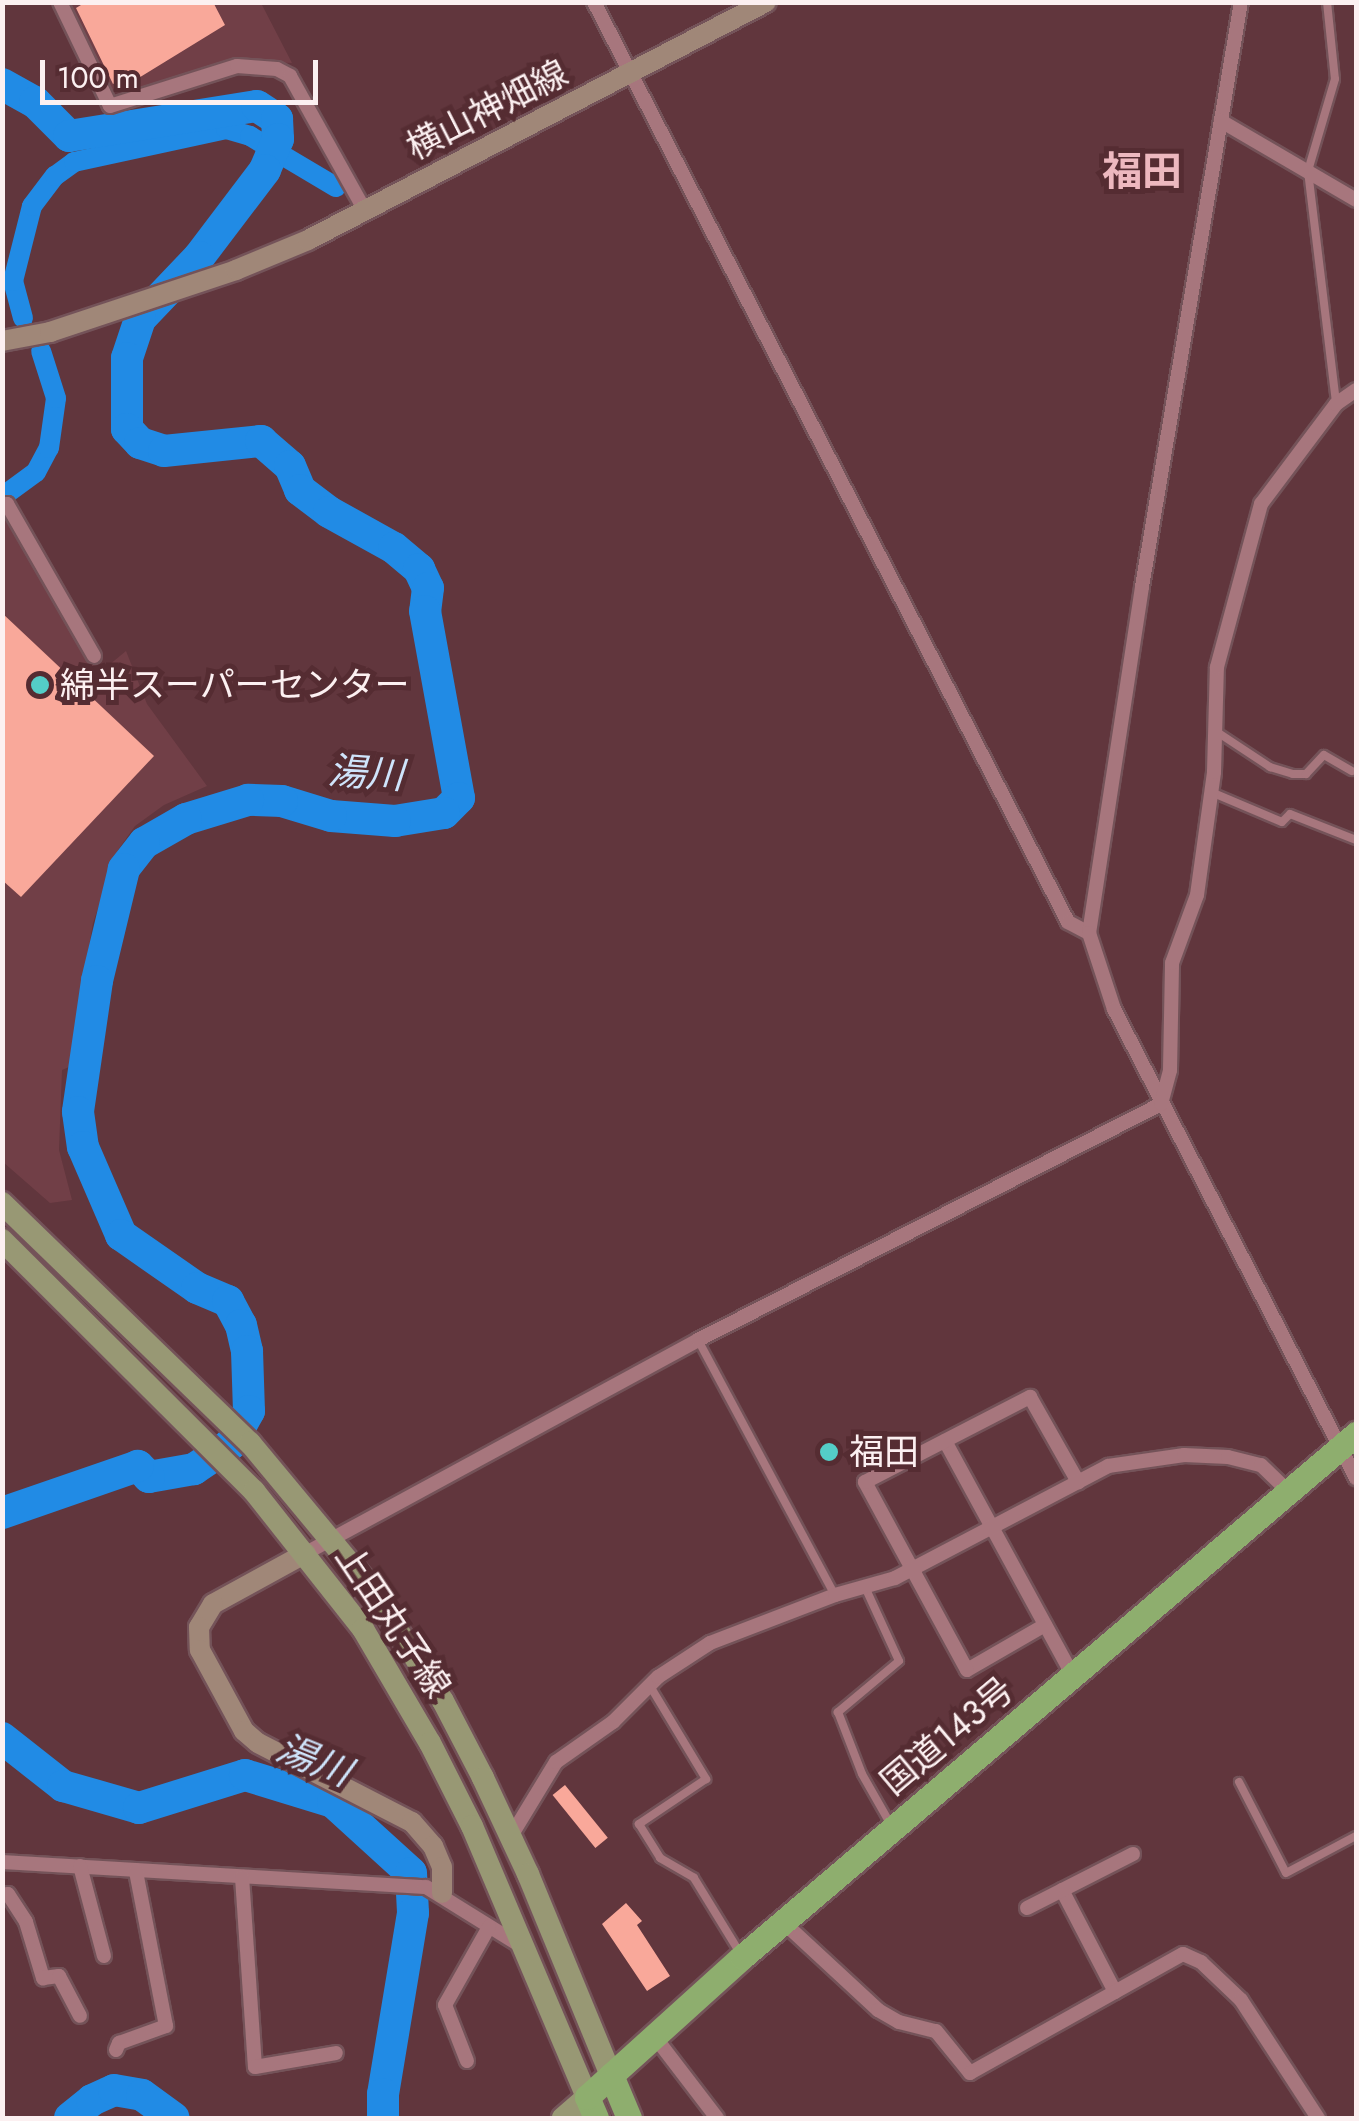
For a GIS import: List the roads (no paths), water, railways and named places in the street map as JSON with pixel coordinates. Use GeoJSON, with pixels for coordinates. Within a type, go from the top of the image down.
{"type":"FeatureCollection","features":[{"type":"Feature","properties":{"kind":"highway","name":"国道143号"},"geometry":{"type":"LineString","coordinates":[[591,2108],[611,2075],[742,1956],[1349,1440]]}},
{"type":"Feature","properties":{"kind":"highway"},"geometry":{"type":"LineString","coordinates":[[611,2075],[629,2118]]}},
{"type":"Feature","properties":{"kind":"main road","name":"上田丸子線"},"geometry":{"type":"LineString","coordinates":[[2,1204],[250,1442],[332,1539],[424,1668],[511,1836],[611,2075]]}},
{"type":"Feature","properties":{"kind":"main road","name":"上田丸子線"},"geometry":{"type":"LineString","coordinates":[[2,1240],[231,1467],[306,1554],[363,1629],[430,1743],[526,1949],[591,2108]]}},
{"type":"Feature","properties":{"kind":"main road"},"geometry":{"type":"LineString","coordinates":[[563,2118],[591,2108]]}},
{"type":"Feature","properties":{"kind":"street"},"geometry":{"type":"LineString","coordinates":[[60,2],[110,106],[237,66],[277,69],[290,76],[364,209]]}},
{"type":"Feature","properties":{"kind":"street"},"geometry":{"type":"LineString","coordinates":[[594,2],[1068,922],[1090,933]]}},
{"type":"Feature","properties":{"kind":"street","name":"横山神畑線"},"geometry":{"type":"LineString","coordinates":[[2,341],[50,332],[236,270],[364,209],[766,2]]}},
{"type":"Feature","properties":{"kind":"street"},"geometry":{"type":"LineString","coordinates":[[1241,2],[1142,586],[1090,933],[1114,1009],[1161,1104],[1349,1440],[1356,1478]]}},
{"type":"Feature","properties":{"kind":"street"},"geometry":{"type":"LineString","coordinates":[[1221,121],[1356,200]]}},
{"type":"Feature","properties":{"kind":"street"},"geometry":{"type":"LineString","coordinates":[[434,1890],[438,1856],[412,1822],[258,1743],[244,1730],[200,1650],[199,1627],[213,1604],[698,1340],[1161,1104],[1170,1070],[1172,964],[1197,894],[1211,792],[1217,667],[1261,504],[1336,404],[1356,390]]}},
{"type":"Feature","properties":{"kind":"street"},"geometry":{"type":"LineString","coordinates":[[2,506],[7,504],[94,656]]}},
{"type":"Feature","properties":{"kind":"street"},"geometry":{"type":"LineString","coordinates":[[1045,1626],[967,1670],[865,1482],[1030,1396],[1078,1482]]}},
{"type":"Feature","properties":{"kind":"street"},"geometry":{"type":"LineString","coordinates":[[945,1441],[1073,1676]]}},
{"type":"Feature","properties":{"kind":"street"},"geometry":{"type":"LineString","coordinates":[[511,1836],[556,1762],[710,1643],[911,1570],[1108,1466],[1184,1455],[1228,1457],[1261,1465],[1288,1490]]}},
{"type":"Feature","properties":{"kind":"street"},"geometry":{"type":"LineString","coordinates":[[1027,1908],[1132,1854]]}},
{"type":"Feature","properties":{"kind":"street"},"geometry":{"type":"LineString","coordinates":[[2,1862],[434,1890],[526,1949]]}},
{"type":"Feature","properties":{"kind":"street"},"geometry":{"type":"LineString","coordinates":[[80,1866],[104,1956]]}},
{"type":"Feature","properties":{"kind":"street"},"geometry":{"type":"LineString","coordinates":[[116,2050],[119,2043],[166,2026],[136,1871]]}},
{"type":"Feature","properties":{"kind":"street"},"geometry":{"type":"LineString","coordinates":[[242,1877],[254,2067],[336,2053]]}},
{"type":"Feature","properties":{"kind":"street"},"geometry":{"type":"LineString","coordinates":[[1062,1890],[1116,1992]]}},
{"type":"Feature","properties":{"kind":"street"},"geometry":{"type":"LineString","coordinates":[[2,1895],[8,1894],[26,1922],[44,1978],[59,1976],[80,2016]]}},
{"type":"Feature","properties":{"kind":"street"},"geometry":{"type":"LineString","coordinates":[[782,1921],[878,2010],[899,2022],[936,2032],[970,2073],[1183,1954],[1201,1962],[1241,2000],[1318,2118]]}},
{"type":"Feature","properties":{"kind":"street"},"geometry":{"type":"LineString","coordinates":[[467,2062],[444,2004],[489,1927]]}},
{"type":"Feature","properties":{"kind":"street"},"geometry":{"type":"LineString","coordinates":[[655,2038],[717,2118]]}},
{"type":"Feature","properties":{"kind":"lane"},"geometry":{"type":"LineString","coordinates":[[1327,2],[1336,79],[1308,171],[1336,404]]}},
{"type":"Feature","properties":{"kind":"lane"},"geometry":{"type":"LineString","coordinates":[[1215,731],[1270,767],[1293,774],[1306,774],[1324,755],[1352,770]]}},
{"type":"Feature","properties":{"kind":"lane"},"geometry":{"type":"LineString","coordinates":[[1211,792],[1282,822],[1290,814],[1356,840]]}},
{"type":"Feature","properties":{"kind":"lane"},"geometry":{"type":"LineString","coordinates":[[698,1340],[835,1595]]}},
{"type":"Feature","properties":{"kind":"lane"},"geometry":{"type":"LineString","coordinates":[[866,1587],[899,1661],[838,1712],[862,1774],[892,1827]]}},
{"type":"Feature","properties":{"kind":"lane"},"geometry":{"type":"LineString","coordinates":[[650,1686],[706,1779],[639,1824],[660,1858],[694,1878],[742,1956]]}},
{"type":"Feature","properties":{"kind":"lane"},"geometry":{"type":"LineString","coordinates":[[1239,1782],[1286,1873],[1356,1836]]}},
{"type":"Feature","properties":{"kind":"waterway","name":"湯川"},"geometry":{"type":"LineString","coordinates":[[2,84],[35,102],[69,136],[257,106],[277,119],[278,139],[265,170],[199,257],[140,319],[127,358],[127,429],[140,443],[164,451],[261,441],[290,466],[300,490],[329,512],[394,548],[419,569],[428,588],[425,611],[459,798],[444,813],[395,821],[331,816],[282,801],[248,800],[186,819],[144,843],[124,869],[97,981],[78,1112],[83,1147],[121,1235],[197,1288],[228,1301],[241,1325],[247,1351],[249,1411],[231,1444],[194,1469],[149,1477],[138,1466],[2,1513]]}},
{"type":"Feature","properties":{"kind":"waterway"},"geometry":{"type":"LineString","coordinates":[[23,318],[13,281],[32,206],[55,176],[74,162],[226,129],[250,136],[336,187]]}},
{"type":"Feature","properties":{"kind":"waterway"},"geometry":{"type":"LineString","coordinates":[[2,497],[36,472],[49,448],[56,398],[41,351]]}},
{"type":"Feature","properties":{"kind":"waterway","name":"湯川"},"geometry":{"type":"LineString","coordinates":[[2,1738],[63,1786],[139,1808],[245,1775],[333,1802],[411,1873],[413,1913],[383,2094],[383,2118]]}},
{"type":"Feature","properties":{"kind":"waterway","name":"湯川"},"geometry":{"type":"LineString","coordinates":[[70,2118],[92,2100],[114,2090],[142,2095],[174,2118]]}},
{"type":"Feature","properties":{"kind":"place","name":"綿半スーパーセンター"},"geometry":{"type":"Point","coordinates":[40,685]}},
{"type":"Feature","properties":{"kind":"place","name":"福田"},"geometry":{"type":"Point","coordinates":[829,1452]}},
{"type":"Feature","properties":{"kind":"district","name":"福田"},"geometry":{"type":"Point","coordinates":[1142,171]}}]}
